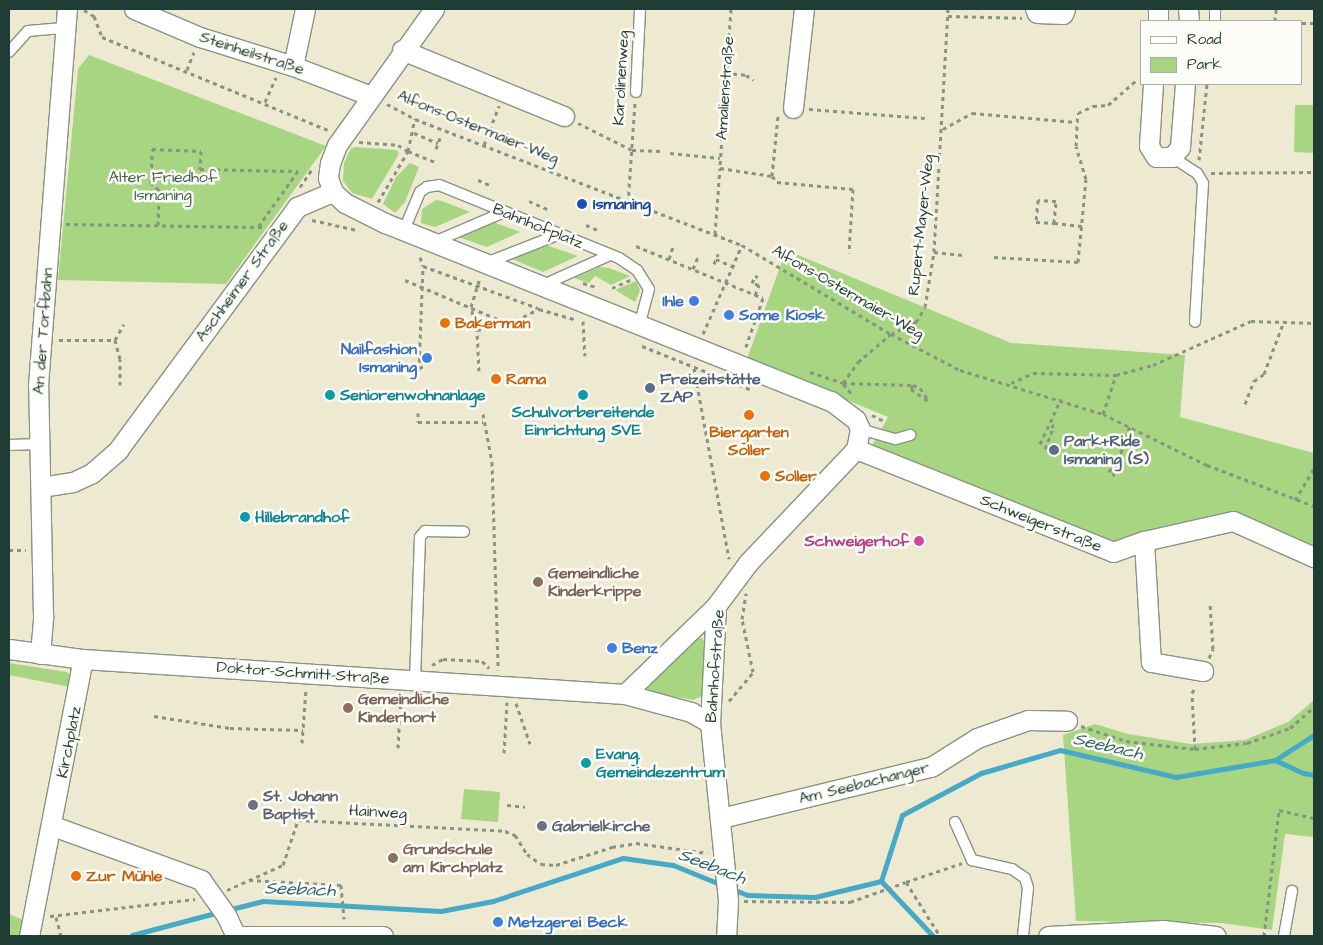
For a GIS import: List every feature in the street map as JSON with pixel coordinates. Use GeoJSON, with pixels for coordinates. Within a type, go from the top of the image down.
{"type":"FeatureCollection","features":[{"type":"Feature","properties":{"kind":"street","name":"An der Torfbahn"},"geometry":{"type":"LineString","coordinates":[[40,654],[43,616],[39,444],[40,341],[67,9]]}},
{"type":"Feature","properties":{"kind":"street","name":"Steinheilstraße"},"geometry":{"type":"LineString","coordinates":[[134,9],[200,37],[288,64],[371,96]]}},
{"type":"Feature","properties":{"kind":"street"},"geometry":{"type":"LineString","coordinates":[[288,64],[305,9]]}},
{"type":"Feature","properties":{"kind":"street"},"geometry":{"type":"LineString","coordinates":[[434,9],[402,50],[342,138],[330,163],[328,178],[333,192],[345,203],[369,216],[640,326],[703,341],[740,355],[831,400],[856,420],[863,420],[856,449]]}},
{"type":"Feature","properties":{"kind":"street"},"geometry":{"type":"LineString","coordinates":[[793,108],[804,9]]}},
{"type":"Feature","properties":{"kind":"street"},"geometry":{"type":"LineString","coordinates":[[1036,11],[1062,14],[1065,9]]}},
{"type":"Feature","properties":{"kind":"street"},"geometry":{"type":"LineString","coordinates":[[402,50],[564,116]]}},
{"type":"Feature","properties":{"kind":"street"},"geometry":{"type":"LineString","coordinates":[[1154,85],[1149,146],[1156,157],[1172,157],[1180,147],[1185,85]]}},
{"type":"Feature","properties":{"kind":"street","name":"Aschheimer Straße"},"geometry":{"type":"LineString","coordinates":[[41,487],[73,482],[92,473],[118,450],[297,207],[333,192]]}},
{"type":"Feature","properties":{"kind":"street","name":"Bahnhofstraße"},"geometry":{"type":"LineString","coordinates":[[726,936],[728,899],[710,723],[716,606],[738,576],[856,449]]}},
{"type":"Feature","properties":{"kind":"street","name":"Schweigerstraße"},"geometry":{"type":"LineString","coordinates":[[856,449],[1113,552],[1144,541],[1233,521],[1314,557]]}},
{"type":"Feature","properties":{"kind":"street"},"geometry":{"type":"LineString","coordinates":[[1144,541],[1151,662],[1203,671]]}},
{"type":"Feature","properties":{"kind":"street"},"geometry":{"type":"LineString","coordinates":[[625,694],[716,606]]}},
{"type":"Feature","properties":{"kind":"street","name":"Doktor-Schmitt-Straße"},"geometry":{"type":"LineString","coordinates":[[9,649],[83,659],[307,673],[411,677],[502,689],[625,694],[691,712],[710,723]]}},
{"type":"Feature","properties":{"kind":"street","name":"Kirchplatz"},"geometry":{"type":"LineString","coordinates":[[29,936],[53,826],[83,659]]}},
{"type":"Feature","properties":{"kind":"street","name":"Am Seebachanger"},"geometry":{"type":"LineString","coordinates":[[721,818],[931,767],[977,738],[1028,720],[1067,721]]}},
{"type":"Feature","properties":{"kind":"street"},"geometry":{"type":"LineString","coordinates":[[53,826],[201,880],[220,905],[236,936],[384,936]]}},
{"type":"Feature","properties":{"kind":"street"},"geometry":{"type":"LineString","coordinates":[[1048,936],[1163,933],[1216,936]]}},
{"type":"Feature","properties":{"kind":"lane","name":"Karolinenweg"},"geometry":{"type":"LineString","coordinates":[[636,92],[640,9]]}},
{"type":"Feature","properties":{"kind":"lane"},"geometry":{"type":"LineString","coordinates":[[9,52],[28,31],[66,28]]}},
{"type":"Feature","properties":{"kind":"lane"},"geometry":{"type":"LineString","coordinates":[[1172,157],[1197,173],[1203,183],[1195,322]]}},
{"type":"Feature","properties":{"kind":"lane","name":"Bahnhofplatz"},"geometry":{"type":"LineString","coordinates":[[404,230],[420,192],[434,185],[610,254],[629,264],[645,278],[648,298],[640,326]]}},
{"type":"Feature","properties":{"kind":"lane"},"geometry":{"type":"LineString","coordinates":[[433,242],[504,212]]}},
{"type":"Feature","properties":{"kind":"lane"},"geometry":{"type":"LineString","coordinates":[[485,263],[560,234]]}},
{"type":"Feature","properties":{"kind":"lane"},"geometry":{"type":"LineString","coordinates":[[542,286],[610,254]]}},
{"type":"Feature","properties":{"kind":"lane"},"geometry":{"type":"LineString","coordinates":[[863,420],[896,439],[910,435]]}},
{"type":"Feature","properties":{"kind":"lane"},"geometry":{"type":"LineString","coordinates":[[9,444],[39,444]]}},
{"type":"Feature","properties":{"kind":"lane"},"geometry":{"type":"LineString","coordinates":[[411,677],[420,537],[425,531],[464,532]]}},
{"type":"Feature","properties":{"kind":"lane"},"geometry":{"type":"LineString","coordinates":[[955,822],[972,860],[1012,869],[1026,878],[1028,888],[1023,936]]}},
{"type":"Feature","properties":{"kind":"lane"},"geometry":{"type":"LineString","coordinates":[[1284,936],[1292,891]]}},
{"type":"Feature","properties":{"kind":"path"},"geometry":{"type":"LineString","coordinates":[[82,9],[94,16],[102,37],[265,102],[350,142],[398,146],[437,163]]}},
{"type":"Feature","properties":{"kind":"path","name":"Amalienstraße"},"geometry":{"type":"LineString","coordinates":[[714,234],[731,9]]}},
{"type":"Feature","properties":{"kind":"path","name":"Rupert-Mayer-Weg"},"geometry":{"type":"LineString","coordinates":[[831,400],[858,362],[891,334],[916,322],[925,307],[934,252],[943,129],[948,9]]}},
{"type":"Feature","properties":{"kind":"path"},"geometry":{"type":"LineString","coordinates":[[948,16],[1016,19],[1036,11]]}},
{"type":"Feature","properties":{"kind":"path"},"geometry":{"type":"LineString","coordinates":[[265,102],[288,64]]}},
{"type":"Feature","properties":{"kind":"path"},"geometry":{"type":"LineString","coordinates":[[725,73],[746,75],[754,80]]}},
{"type":"Feature","properties":{"kind":"path"},"geometry":{"type":"LineString","coordinates":[[994,257],[1078,262],[1086,179],[1076,146],[1078,113],[1093,106],[1108,105],[1140,77]]}},
{"type":"Feature","properties":{"kind":"path"},"geometry":{"type":"LineString","coordinates":[[1207,85],[1197,173],[1314,172]]}},
{"type":"Feature","properties":{"kind":"path"},"geometry":{"type":"LineString","coordinates":[[484,145],[504,92]]}},
{"type":"Feature","properties":{"kind":"path","name":"Karolinenweg"},"geometry":{"type":"LineString","coordinates":[[628,203],[636,92]]}},
{"type":"Feature","properties":{"kind":"path","name":"Alfons-Ostermaier-Weg"},"geometry":{"type":"LineString","coordinates":[[371,96],[415,119],[628,203],[742,245],[891,334],[960,370],[1061,399],[1103,414],[1207,465],[1314,506]]}},
{"type":"Feature","properties":{"kind":"path"},"geometry":{"type":"LineString","coordinates":[[772,176],[779,109],[793,108],[925,118]]}},
{"type":"Feature","properties":{"kind":"path"},"geometry":{"type":"LineString","coordinates":[[943,129],[972,113],[1076,122]]}},
{"type":"Feature","properties":{"kind":"path"},"geometry":{"type":"LineString","coordinates":[[564,116],[632,150]]}},
{"type":"Feature","properties":{"kind":"path"},"geometry":{"type":"LineString","coordinates":[[304,225],[312,220],[325,221],[367,233],[369,216],[408,151],[414,133],[415,119]]}},
{"type":"Feature","properties":{"kind":"path"},"geometry":{"type":"LineString","coordinates":[[414,133],[438,143]]}},
{"type":"Feature","properties":{"kind":"path"},"geometry":{"type":"LineString","coordinates":[[436,149],[440,138]]}},
{"type":"Feature","properties":{"kind":"path"},"geometry":{"type":"LineString","coordinates":[[158,225],[159,190],[151,182],[152,149],[201,151],[200,169],[298,171],[258,227]]}},
{"type":"Feature","properties":{"kind":"path","name":"Karolinenweg"},"geometry":{"type":"LineString","coordinates":[[632,150],[661,151]]}},
{"type":"Feature","properties":{"kind":"path"},"geometry":{"type":"LineString","coordinates":[[670,152],[720,158]]}},
{"type":"Feature","properties":{"kind":"path"},"geometry":{"type":"LineString","coordinates":[[297,207],[294,195],[316,164],[330,163]]}},
{"type":"Feature","properties":{"kind":"path"},"geometry":{"type":"LineString","coordinates":[[720,168],[772,176],[777,182],[853,189],[849,253]]}},
{"type":"Feature","properties":{"kind":"path"},"geometry":{"type":"LineString","coordinates":[[478,180],[490,185]]}},
{"type":"Feature","properties":{"kind":"path"},"geometry":{"type":"LineString","coordinates":[[1054,224],[1056,201],[1038,200],[1036,222],[1054,224],[1082,226]]}},
{"type":"Feature","properties":{"kind":"path"},"geometry":{"type":"LineString","coordinates":[[529,201],[547,209]]}},
{"type":"Feature","properties":{"kind":"path"},"geometry":{"type":"LineString","coordinates":[[51,223],[265,227]]}},
{"type":"Feature","properties":{"kind":"path"},"geometry":{"type":"LineString","coordinates":[[586,225],[598,230]]}},
{"type":"Feature","properties":{"kind":"path"},"geometry":{"type":"LineString","coordinates":[[668,259],[674,244]]}},
{"type":"Feature","properties":{"kind":"path"},"geometry":{"type":"LineString","coordinates":[[710,723],[753,672],[742,619],[748,596],[738,576],[731,568],[694,368],[742,245]]}},
{"type":"Feature","properties":{"kind":"path"},"geometry":{"type":"LineString","coordinates":[[636,246],[763,298],[740,355],[753,354]]}},
{"type":"Feature","properties":{"kind":"path"},"geometry":{"type":"LineString","coordinates":[[934,252],[963,255]]}},
{"type":"Feature","properties":{"kind":"path"},"geometry":{"type":"LineString","coordinates":[[693,269],[699,254]]}},
{"type":"Feature","properties":{"kind":"path"},"geometry":{"type":"LineString","coordinates":[[714,264],[718,254]]}},
{"type":"Feature","properties":{"kind":"path"},"geometry":{"type":"LineString","coordinates":[[380,366],[420,368],[424,266],[422,258],[414,255]]}},
{"type":"Feature","properties":{"kind":"path"},"geometry":{"type":"LineString","coordinates":[[716,259],[734,266]]}},
{"type":"Feature","properties":{"kind":"path"},"geometry":{"type":"LineString","coordinates":[[478,369],[477,330],[471,307],[485,263]]}},
{"type":"Feature","properties":{"kind":"path"},"geometry":{"type":"LineString","coordinates":[[424,266],[539,309],[589,324]]}},
{"type":"Feature","properties":{"kind":"path"},"geometry":{"type":"LineString","coordinates":[[754,281],[758,270]]}},
{"type":"Feature","properties":{"kind":"path"},"geometry":{"type":"LineString","coordinates":[[755,294],[759,285],[752,283],[756,276]]}},
{"type":"Feature","properties":{"kind":"path"},"geometry":{"type":"LineString","coordinates":[[405,280],[509,324]]}},
{"type":"Feature","properties":{"kind":"path"},"geometry":{"type":"LineString","coordinates":[[477,330],[509,324],[539,309]]}},
{"type":"Feature","properties":{"kind":"path"},"geometry":{"type":"LineString","coordinates":[[1244,404],[1254,381],[1264,374],[1284,320]]}},
{"type":"Feature","properties":{"kind":"path"},"geometry":{"type":"LineString","coordinates":[[1011,384],[1033,373],[1116,375],[1153,365],[1234,326],[1251,321],[1284,320],[1314,323]]}},
{"type":"Feature","properties":{"kind":"path"},"geometry":{"type":"LineString","coordinates":[[583,321],[585,356]]}},
{"type":"Feature","properties":{"kind":"path"},"geometry":{"type":"LineString","coordinates":[[120,385],[120,359],[115,340],[124,324]]}},
{"type":"Feature","properties":{"kind":"path"},"geometry":{"type":"LineString","coordinates":[[40,341],[115,340]]}},
{"type":"Feature","properties":{"kind":"path"},"geometry":{"type":"LineString","coordinates":[[641,345],[694,368],[760,392]]}},
{"type":"Feature","properties":{"kind":"path"},"geometry":{"type":"LineString","coordinates":[[807,371],[843,383],[913,385],[920,388],[926,398]]}},
{"type":"Feature","properties":{"kind":"path"},"geometry":{"type":"LineString","coordinates":[[1103,414],[1116,375]]}},
{"type":"Feature","properties":{"kind":"path"},"geometry":{"type":"LineString","coordinates":[[843,383],[855,397]]}},
{"type":"Feature","properties":{"kind":"path"},"geometry":{"type":"LineString","coordinates":[[913,385],[911,389],[931,403]]}},
{"type":"Feature","properties":{"kind":"path"},"geometry":{"type":"LineString","coordinates":[[1045,449],[1052,422],[1061,399]]}},
{"type":"Feature","properties":{"kind":"path"},"geometry":{"type":"LineString","coordinates":[[418,413],[418,422],[483,422]]}},
{"type":"Feature","properties":{"kind":"path"},"geometry":{"type":"LineString","coordinates":[[483,414],[492,462],[504,753]]}},
{"type":"Feature","properties":{"kind":"path"},"geometry":{"type":"LineString","coordinates":[[863,420],[910,435]]}},
{"type":"Feature","properties":{"kind":"path"},"geometry":{"type":"LineString","coordinates":[[1040,444],[1052,422]]}},
{"type":"Feature","properties":{"kind":"path"},"geometry":{"type":"LineString","coordinates":[[1114,476],[1130,426]]}},
{"type":"Feature","properties":{"kind":"path"},"geometry":{"type":"LineString","coordinates":[[1109,472],[1121,450]]}},
{"type":"Feature","properties":{"kind":"path"},"geometry":{"type":"LineString","coordinates":[[1295,500],[1314,468]]}},
{"type":"Feature","properties":{"kind":"path"},"geometry":{"type":"LineString","coordinates":[[1194,749],[1192,693],[1213,649],[1210,603]]}},
{"type":"Feature","properties":{"kind":"path"},"geometry":{"type":"LineString","coordinates":[[398,748],[411,677],[443,659],[482,661],[502,689],[515,701],[530,744]]}},
{"type":"Feature","properties":{"kind":"path"},"geometry":{"type":"LineString","coordinates":[[302,743],[307,673]]}},
{"type":"Feature","properties":{"kind":"path"},"geometry":{"type":"LineString","coordinates":[[1067,721],[1126,740],[1194,749],[1247,743],[1290,728],[1314,707]]}},
{"type":"Feature","properties":{"kind":"path"},"geometry":{"type":"LineString","coordinates":[[154,716],[230,728],[303,730]]}},
{"type":"Feature","properties":{"kind":"path"},"geometry":{"type":"LineString","coordinates":[[507,805],[525,807]]}},
{"type":"Feature","properties":{"kind":"path"},"geometry":{"type":"LineString","coordinates":[[1264,936],[1279,810],[1314,818]]}},
{"type":"Feature","properties":{"kind":"path","name":"Hainweg"},"geometry":{"type":"LineString","coordinates":[[60,936],[54,917],[220,905],[248,880],[283,865],[298,820],[505,831],[515,836],[527,854],[541,864],[556,865],[612,847],[636,843],[725,861]]}},
{"type":"Feature","properties":{"kind":"path"},"geometry":{"type":"LineString","coordinates":[[728,899],[828,904],[850,902],[891,884],[906,882],[972,860]]}},
{"type":"Feature","properties":{"kind":"path"},"geometry":{"type":"LineString","coordinates":[[248,880],[341,885],[345,936]]}},
{"type":"Feature","properties":{"kind":"path"},"geometry":{"type":"LineString","coordinates":[[906,882],[940,936]]}},
{"type":"Feature","properties":{"kind":"green space","name":"Alter Friedhof Ismaning"},"geometry":{"type":"Polygon","coordinates":[[[89,55],[326,146],[226,284],[58,280],[78,69],[89,55]]]}},
{"type":"Feature","properties":{"kind":"green space"},"geometry":{"type":"Polygon","coordinates":[[[1295,105],[1314,105],[1314,153],[1294,152],[1295,105]]]}},
{"type":"Feature","properties":{"kind":"green space"},"geometry":{"type":"Polygon","coordinates":[[[351,148],[397,150],[399,154],[372,199],[352,193],[343,181],[344,163],[351,148]]]}},
{"type":"Feature","properties":{"kind":"green space"},"geometry":{"type":"Polygon","coordinates":[[[410,163],[419,167],[405,202],[395,213],[383,204],[396,177],[410,163]]]}},
{"type":"Feature","properties":{"kind":"green space"},"geometry":{"type":"Polygon","coordinates":[[[436,200],[470,212],[435,227],[421,223],[422,209],[436,200]]]}},
{"type":"Feature","properties":{"kind":"green space"},"geometry":{"type":"Polygon","coordinates":[[[493,222],[520,232],[487,247],[458,237],[493,222]]]}},
{"type":"Feature","properties":{"kind":"green space"},"geometry":{"type":"Polygon","coordinates":[[[546,245],[578,256],[543,272],[512,259],[546,245]]]}},
{"type":"Feature","properties":{"kind":"green space"},"geometry":{"type":"Polygon","coordinates":[[[786,250],[1011,343],[1185,355],[1180,417],[1314,453],[1314,552],[1234,518],[1126,548],[869,451],[888,417],[747,359],[786,250]]]}},
{"type":"Feature","properties":{"kind":"green space"},"geometry":{"type":"Polygon","coordinates":[[[600,267],[609,268],[630,276],[611,285],[595,276],[589,283],[574,278],[600,267]]]}},
{"type":"Feature","properties":{"kind":"green space"},"geometry":{"type":"Polygon","coordinates":[[[636,281],[640,290],[635,302],[615,290],[636,281]]]}},
{"type":"Feature","properties":{"kind":"green space"},"geometry":{"type":"Polygon","coordinates":[[[702,638],[705,642],[702,696],[693,700],[651,692],[647,688],[650,681],[696,639],[702,638]]]}},
{"type":"Feature","properties":{"kind":"green space"},"geometry":{"type":"Polygon","coordinates":[[[9,663],[67,672],[71,677],[70,687],[9,675],[9,663]]]}},
{"type":"Feature","properties":{"kind":"green space"},"geometry":{"type":"Polygon","coordinates":[[[1314,700],[1313,837],[1285,834],[1272,930],[1221,923],[1076,921],[1063,735],[1095,724],[1128,734],[1191,744],[1245,740],[1288,722],[1314,700]]]}},
{"type":"Feature","properties":{"kind":"green space"},"geometry":{"type":"Polygon","coordinates":[[[464,789],[500,792],[498,822],[461,819],[464,789]]]}},
{"type":"Feature","properties":{"kind":"green space"},"geometry":{"type":"Polygon","coordinates":[[[9,914],[23,920],[19,936],[9,936],[9,914]]]}},
{"type":"Feature","properties":{"kind":"waterway"},"geometry":{"type":"LineString","coordinates":[[1275,760],[1314,735]]}},
{"type":"Feature","properties":{"kind":"waterway","name":"Seebach"},"geometry":{"type":"LineString","coordinates":[[730,888],[747,895],[815,897],[881,881],[902,815],[981,773],[1060,750],[1176,777],[1275,760],[1303,773],[1314,775]]}},
{"type":"Feature","properties":{"kind":"waterway","name":"Seebach"},"geometry":{"type":"LineString","coordinates":[[227,910],[263,901],[441,911],[493,901],[623,858],[673,865],[722,885]]}},
{"type":"Feature","properties":{"kind":"waterway"},"geometry":{"type":"LineString","coordinates":[[881,881],[933,936]]}},
{"type":"Feature","properties":{"kind":"waterway","name":"Seebach"},"geometry":{"type":"LineString","coordinates":[[132,935],[219,912]]}},
{"type":"Feature","properties":{"kind":"place","name":"Ismaning"},"geometry":{"type":"Point","coordinates":[582,204]}},
{"type":"Feature","properties":{"kind":"place","name":"Ihle"},"geometry":{"type":"Point","coordinates":[694,301]}},
{"type":"Feature","properties":{"kind":"place","name":"Some Kiosk"},"geometry":{"type":"Point","coordinates":[729,315]}},
{"type":"Feature","properties":{"kind":"place","name":"Bakerman"},"geometry":{"type":"Point","coordinates":[445,323]}},
{"type":"Feature","properties":{"kind":"place","name":"Nailfashion Ismaning"},"geometry":{"type":"Point","coordinates":[427,358]}},
{"type":"Feature","properties":{"kind":"place","name":"Rama"},"geometry":{"type":"Point","coordinates":[496,379]}},
{"type":"Feature","properties":{"kind":"place","name":"Freizeitstätte ZAP"},"geometry":{"type":"Point","coordinates":[650,388]}},
{"type":"Feature","properties":{"kind":"place","name":"Seniorenwohnanlage"},"geometry":{"type":"Point","coordinates":[330,395]}},
{"type":"Feature","properties":{"kind":"place","name":"Schulvorbereitende Einrichtung SVE"},"geometry":{"type":"Point","coordinates":[583,395]}},
{"type":"Feature","properties":{"kind":"place","name":"Biergarten Soller"},"geometry":{"type":"Point","coordinates":[749,415]}},
{"type":"Feature","properties":{"kind":"place","name":"Park+Ride Ismaning (S)"},"geometry":{"type":"Point","coordinates":[1054,450]}},
{"type":"Feature","properties":{"kind":"place","name":"Soller"},"geometry":{"type":"Point","coordinates":[765,476]}},
{"type":"Feature","properties":{"kind":"place","name":"Hillebrandhof"},"geometry":{"type":"Point","coordinates":[245,517]}},
{"type":"Feature","properties":{"kind":"place","name":"Schweigerhof"},"geometry":{"type":"Point","coordinates":[919,541]}},
{"type":"Feature","properties":{"kind":"place","name":"Gemeindliche Kinderkrippe"},"geometry":{"type":"Point","coordinates":[538,582]}},
{"type":"Feature","properties":{"kind":"place","name":"Benz"},"geometry":{"type":"Point","coordinates":[612,648]}},
{"type":"Feature","properties":{"kind":"place","name":"Gemeindliche Kinderhort"},"geometry":{"type":"Point","coordinates":[348,708]}},
{"type":"Feature","properties":{"kind":"place","name":"Evang. Gemeindezentrum"},"geometry":{"type":"Point","coordinates":[586,763]}},
{"type":"Feature","properties":{"kind":"place","name":"St. Johann Baptist"},"geometry":{"type":"Point","coordinates":[253,805]}},
{"type":"Feature","properties":{"kind":"place","name":"Gabrielkirche"},"geometry":{"type":"Point","coordinates":[542,826]}},
{"type":"Feature","properties":{"kind":"place","name":"Grundschule am Kirchplatz"},"geometry":{"type":"Point","coordinates":[393,858]}},
{"type":"Feature","properties":{"kind":"place","name":"Zur Mühle"},"geometry":{"type":"Point","coordinates":[76,876]}},
{"type":"Feature","properties":{"kind":"place","name":"Metzgerei Beck"},"geometry":{"type":"Point","coordinates":[498,922]}}]}
